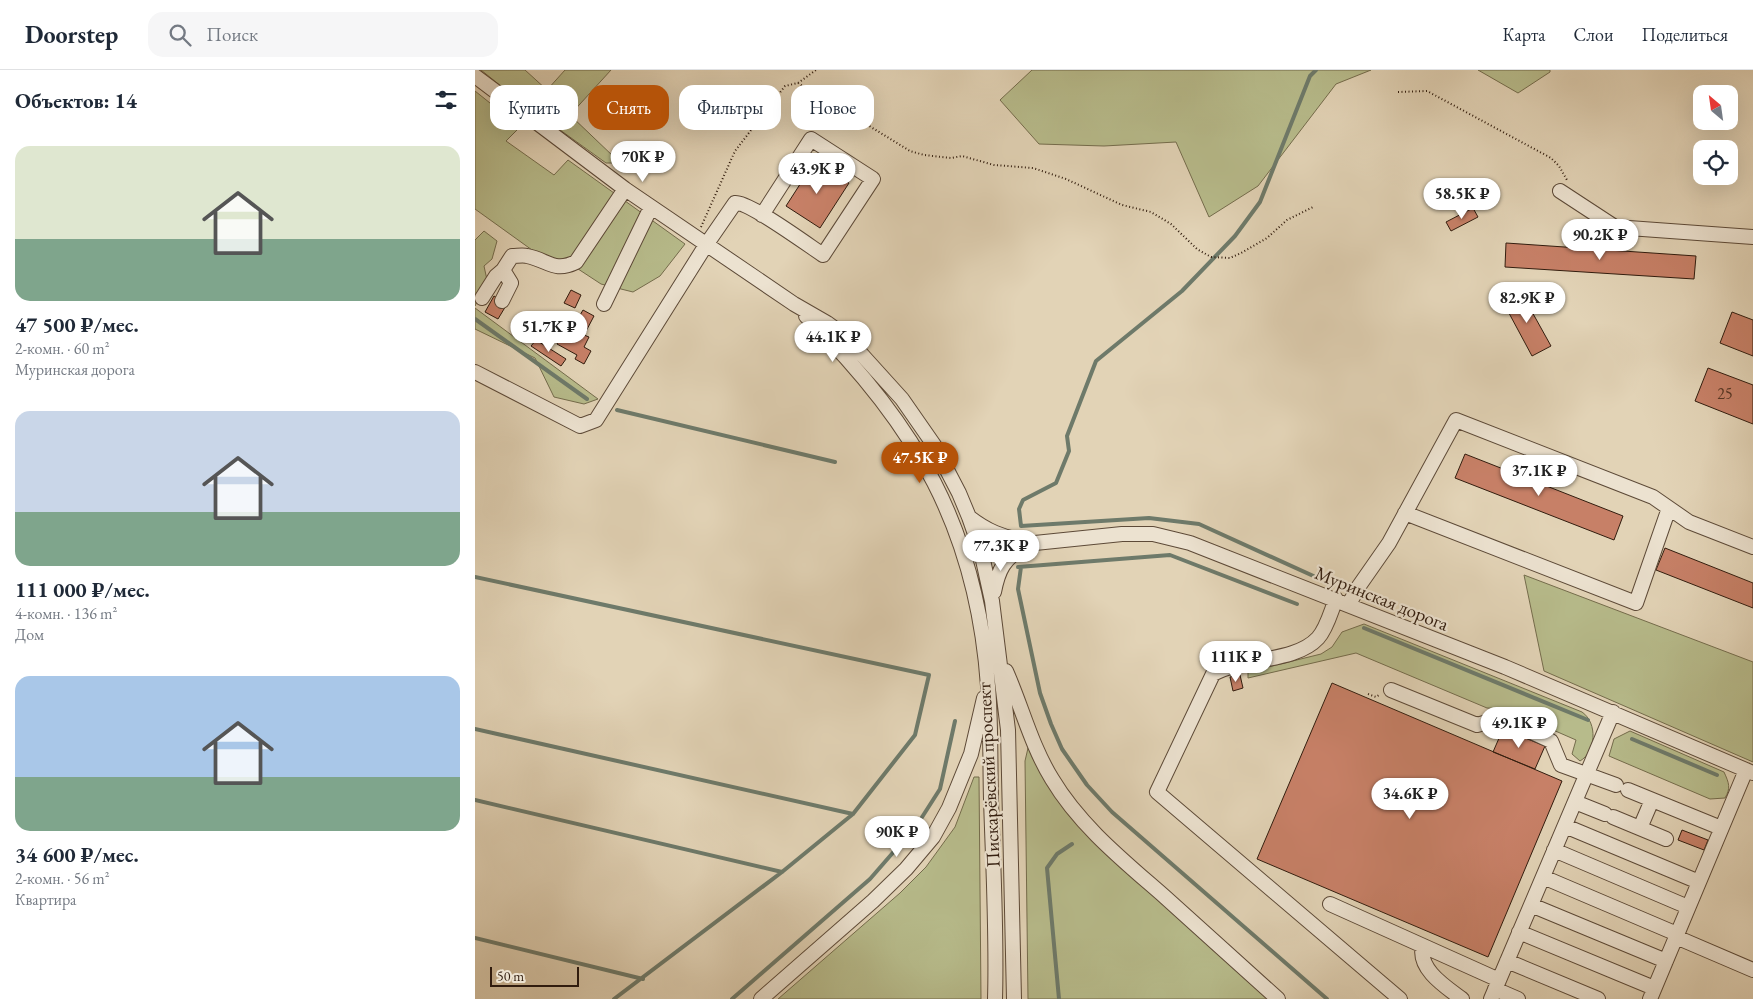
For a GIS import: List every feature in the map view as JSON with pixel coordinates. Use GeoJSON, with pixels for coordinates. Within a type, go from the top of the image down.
{"type":"FeatureCollection","features":[{"type":"Feature","properties":{"kind":"street"},"geometry":{"type":"LineString","coordinates":[[475,76],[625,189],[701,242],[794,304],[827,322],[845,336],[903,399],[940,457],[959,493],[981,551]]}},
{"type":"Feature","properties":{"kind":"street"},"geometry":{"type":"LineString","coordinates":[[475,372],[580,426],[589,425],[596,420],[701,242],[735,203],[741,202],[823,256],[873,178],[811,139],[762,215]]}},
{"type":"Feature","properties":{"kind":"street"},"geometry":{"type":"LineString","coordinates":[[482,298],[512,256],[527,256],[555,266],[565,267],[576,262],[625,189]]}},
{"type":"Feature","properties":{"kind":"street"},"geometry":{"type":"LineString","coordinates":[[1565,195],[1615,227],[1753,237]]}},
{"type":"Feature","properties":{"kind":"street"},"geometry":{"type":"LineString","coordinates":[[604,304],[651,206]]}},
{"type":"Feature","properties":{"kind":"street"},"geometry":{"type":"LineString","coordinates":[[503,270],[511,283],[503,301]]}},
{"type":"Feature","properties":{"kind":"street"},"geometry":{"type":"LineString","coordinates":[[794,304],[844,353],[905,432],[945,502],[965,555]]}},
{"type":"Feature","properties":{"kind":"street"},"geometry":{"type":"LineString","coordinates":[[1400,999],[1157,792],[1213,674],[1231,666],[1295,652],[1309,646],[1319,636],[1343,602],[1359,586],[1389,543],[1456,420],[1653,497],[1689,522],[1753,547]]}},
{"type":"Feature","properties":{"kind":"street"},"geometry":{"type":"LineString","coordinates":[[1405,514],[1637,603],[1669,508]]}},
{"type":"Feature","properties":{"kind":"street"},"geometry":{"type":"LineString","coordinates":[[969,517],[985,529],[1002,537],[1035,543]]}},
{"type":"Feature","properties":{"kind":"street","name":"Муринская дорога"},"geometry":{"type":"LineString","coordinates":[[965,555],[1035,543],[1122,534],[1153,534],[1189,543],[1343,602],[1613,712],[1749,772]]}},
{"type":"Feature","properties":{"kind":"street"},"geometry":{"type":"LineString","coordinates":[[992,601],[997,574],[1005,560],[1016,552],[1035,543]]}},
{"type":"Feature","properties":{"kind":"street","name":"Пискарёвский проспект"},"geometry":{"type":"LineString","coordinates":[[981,551],[992,601],[1001,660],[1008,730],[1014,999]]}},
{"type":"Feature","properties":{"kind":"street","name":"Пискарёвский проспект"},"geometry":{"type":"LineString","coordinates":[[965,555],[980,622],[988,686],[995,999]]}},
{"type":"Feature","properties":{"kind":"street"},"geometry":{"type":"LineString","coordinates":[[1001,660],[1016,693],[1032,742],[1052,780],[1076,814],[1110,848],[1278,999]]}},
{"type":"Feature","properties":{"kind":"street"},"geometry":{"type":"LineString","coordinates":[[761,999],[873,901],[906,869],[933,837],[949,808],[971,754],[988,686]]}},
{"type":"Feature","properties":{"kind":"street"},"geometry":{"type":"LineString","coordinates":[[1391,690],[1477,725],[1501,718],[1551,741],[1561,765],[1587,773],[1721,828]]}},
{"type":"Feature","properties":{"kind":"street"},"geometry":{"type":"LineString","coordinates":[[1495,989],[1613,712]]}},
{"type":"Feature","properties":{"kind":"street"},"geometry":{"type":"LineString","coordinates":[[1519,932],[1652,994],[1721,828],[1749,772]]}},
{"type":"Feature","properties":{"kind":"street"},"geometry":{"type":"LineString","coordinates":[[1640,828],[1652,800]]}},
{"type":"Feature","properties":{"kind":"street"},"geometry":{"type":"LineString","coordinates":[[1575,802],[1666,839]]}},
{"type":"Feature","properties":{"kind":"street"},"geometry":{"type":"LineString","coordinates":[[1565,826],[1699,882]]}},
{"type":"Feature","properties":{"kind":"street"},"geometry":{"type":"LineString","coordinates":[[1554,850],[1688,907]]}},
{"type":"Feature","properties":{"kind":"street"},"geometry":{"type":"LineString","coordinates":[[1543,877],[1753,970]]}},
{"type":"Feature","properties":{"kind":"street"},"geometry":{"type":"LineString","coordinates":[[1330,904],[1423,946],[1495,989],[1518,999]]}},
{"type":"Feature","properties":{"kind":"street"},"geometry":{"type":"LineString","coordinates":[[1531,904],[1666,961]]}},
{"type":"Feature","properties":{"kind":"street"},"geometry":{"type":"LineString","coordinates":[[1423,946],[1421,953],[1431,974],[1462,999]]}},
{"type":"Feature","properties":{"kind":"street"},"geometry":{"type":"LineString","coordinates":[[1507,961],[1598,999]]}},
{"type":"Feature","properties":{"kind":"path"},"geometry":{"type":"LineString","coordinates":[[701,242],[735,151],[785,86],[798,83],[816,70]]}},
{"type":"Feature","properties":{"kind":"path"},"geometry":{"type":"LineString","coordinates":[[798,83],[857,122],[866,124],[909,151],[951,158],[962,156],[994,165],[1033,168],[1054,174],[1122,205],[1151,212],[1171,224],[1197,249],[1211,258],[1220,259],[1241,253],[1267,238],[1287,220],[1313,208]]}},
{"type":"Feature","properties":{"kind":"path"},"geometry":{"type":"LineString","coordinates":[[1398,92],[1427,91],[1541,151],[1551,158],[1562,171],[1565,195]]}},
{"type":"Feature","properties":{"kind":"path"},"geometry":{"type":"LineString","coordinates":[[1368,694],[1375,697]]}},
{"type":"Feature","properties":{"kind":"green space"},"geometry":{"type":"Polygon","coordinates":[[[481,70],[525,70],[542,85],[500,85],[481,70]]]}},
{"type":"Feature","properties":{"kind":"green space"},"geometry":{"type":"Polygon","coordinates":[[[565,70],[611,70],[597,85],[588,85],[588,95],[578,106],[578,85],[552,85],[565,70]]]}},
{"type":"Feature","properties":{"kind":"green space"},"geometry":{"type":"Polygon","coordinates":[[[1032,70],[1371,70],[1336,84],[1258,186],[1209,217],[1176,142],[1104,146],[1039,144],[1000,100],[1032,70]]]}},
{"type":"Feature","properties":{"kind":"green space"},"geometry":{"type":"Polygon","coordinates":[[[1478,70],[1550,70],[1550,72],[1518,93],[1478,70]]]}},
{"type":"Feature","properties":{"kind":"green space"},"geometry":{"type":"Polygon","coordinates":[[[475,91],[490,103],[490,130],[517,130],[506,141],[554,175],[568,160],[685,244],[660,276],[633,292],[601,284],[572,265],[532,250],[475,209],[475,91]]]}},
{"type":"Feature","properties":{"kind":"green space"},"geometry":{"type":"Polygon","coordinates":[[[578,123],[614,157],[612,163],[606,163],[560,130],[578,130],[578,123]]]}},
{"type":"Feature","properties":{"kind":"green space"},"geometry":{"type":"Polygon","coordinates":[[[484,231],[497,241],[492,259],[484,266],[487,280],[475,306],[475,240],[484,231]]]}},
{"type":"Feature","properties":{"kind":"green space"},"geometry":{"type":"Polygon","coordinates":[[[475,308],[598,399],[584,404],[554,397],[535,358],[475,329],[475,308]]]}},
{"type":"Feature","properties":{"kind":"green space"},"geometry":{"type":"Polygon","coordinates":[[[1524,575],[1753,662],[1753,762],[1544,671],[1524,575]]]}},
{"type":"Feature","properties":{"kind":"green space"},"geometry":{"type":"Polygon","coordinates":[[[1364,624],[1582,712],[1591,723],[1593,730],[1592,744],[1589,751],[1580,761],[1572,754],[1576,740],[1505,709],[1487,708],[1356,653],[1248,678],[1248,672],[1321,654],[1332,647],[1342,632],[1364,624]]]}},
{"type":"Feature","properties":{"kind":"green space"},"geometry":{"type":"Polygon","coordinates":[[[1630,731],[1724,772],[1729,785],[1725,798],[1710,799],[1609,756],[1614,739],[1630,731]]]}},
{"type":"Feature","properties":{"kind":"green space"},"geometry":{"type":"Polygon","coordinates":[[[1028,748],[1065,810],[1270,999],[1028,999],[1025,761],[1028,748]]]}},
{"type":"Feature","properties":{"kind":"green space"},"geometry":{"type":"Polygon","coordinates":[[[974,777],[979,777],[981,999],[778,999],[900,893],[926,867],[955,827],[974,777]]]}},
{"type":"Feature","properties":{"kind":"building"},"geometry":{"type":"Polygon","coordinates":[[[815,161],[849,183],[820,228],[786,206],[815,161]]]}},
{"type":"Feature","properties":{"kind":"building"},"geometry":{"type":"Polygon","coordinates":[[[1473,208],[1478,217],[1451,231],[1446,222],[1473,208]]]}},
{"type":"Feature","properties":{"kind":"building"},"geometry":{"type":"Polygon","coordinates":[[[1506,243],[1696,256],[1694,279],[1505,267],[1506,243]]]}},
{"type":"Feature","properties":{"kind":"building"},"geometry":{"type":"Polygon","coordinates":[[[571,290],[581,295],[575,308],[564,303],[571,290]]]}},
{"type":"Feature","properties":{"kind":"building"},"geometry":{"type":"Polygon","coordinates":[[[1521,292],[1551,346],[1532,356],[1503,302],[1521,292]]]}},
{"type":"Feature","properties":{"kind":"building"},"geometry":{"type":"Polygon","coordinates":[[[494,296],[507,304],[498,319],[485,312],[494,296]]]}},
{"type":"Feature","properties":{"kind":"building"},"geometry":{"type":"Polygon","coordinates":[[[583,310],[594,316],[584,335],[589,337],[584,347],[591,351],[584,364],[575,359],[577,355],[557,344],[566,326],[572,329],[583,310]]]}},
{"type":"Feature","properties":{"kind":"building"},"geometry":{"type":"Polygon","coordinates":[[[1732,312],[1753,320],[1753,356],[1720,343],[1732,312]]]}},
{"type":"Feature","properties":{"kind":"building"},"geometry":{"type":"Polygon","coordinates":[[[536,340],[566,359],[561,366],[531,346],[536,340]]]}},
{"type":"Feature","properties":{"kind":"building"},"geometry":{"type":"Polygon","coordinates":[[[1708,368],[1753,385],[1753,424],[1695,401],[1708,368]]]}},
{"type":"Feature","properties":{"kind":"building"},"geometry":{"type":"Polygon","coordinates":[[[1465,454],[1623,516],[1614,540],[1455,478],[1465,454]]]}},
{"type":"Feature","properties":{"kind":"building"},"geometry":{"type":"Polygon","coordinates":[[[1665,548],[1753,583],[1753,608],[1656,570],[1665,548]]]}},
{"type":"Feature","properties":{"kind":"building"},"geometry":{"type":"Polygon","coordinates":[[[1240,675],[1243,688],[1233,691],[1230,677],[1240,675]]]}},
{"type":"Feature","properties":{"kind":"building"},"geometry":{"type":"Polygon","coordinates":[[[1332,683],[1562,781],[1488,957],[1257,859],[1332,683]]]}},
{"type":"Feature","properties":{"kind":"building"},"geometry":{"type":"Polygon","coordinates":[[[1503,729],[1545,746],[1535,769],[1493,752],[1503,729]]]}},
{"type":"Feature","properties":{"kind":"building"},"geometry":{"type":"Polygon","coordinates":[[[1682,830],[1708,840],[1704,850],[1678,840],[1682,830]]]}},
{"type":"Feature","properties":{"kind":"waterway"},"geometry":{"type":"LineString","coordinates":[[1316,70],[1310,76],[1260,202],[1235,236],[1182,291],[1096,361],[1067,436],[1069,451],[1056,483],[1023,500],[1019,509],[1021,526],[1149,518],[1199,524],[1331,584]]}},
{"type":"Feature","properties":{"kind":"waterway"},"geometry":{"type":"LineString","coordinates":[[475,319],[587,399]]}},
{"type":"Feature","properties":{"kind":"waterway"},"geometry":{"type":"LineString","coordinates":[[617,410],[835,462]]}},
{"type":"Feature","properties":{"kind":"waterway"},"geometry":{"type":"LineString","coordinates":[[1018,567],[1170,555],[1297,604]]}},
{"type":"Feature","properties":{"kind":"waterway"},"geometry":{"type":"LineString","coordinates":[[1021,567],[1018,589],[1040,693],[1062,749],[1087,785],[1112,812],[1327,999]]}},
{"type":"Feature","properties":{"kind":"waterway"},"geometry":{"type":"LineString","coordinates":[[475,577],[929,675],[915,735],[853,814],[782,872],[614,999]]}},
{"type":"Feature","properties":{"kind":"waterway"},"geometry":{"type":"LineString","coordinates":[[1364,628],[1588,720]]}},
{"type":"Feature","properties":{"kind":"waterway"},"geometry":{"type":"LineString","coordinates":[[732,999],[870,879],[917,825],[940,789],[955,721]]}},
{"type":"Feature","properties":{"kind":"waterway"},"geometry":{"type":"LineString","coordinates":[[475,729],[853,814]]}},
{"type":"Feature","properties":{"kind":"waterway"},"geometry":{"type":"LineString","coordinates":[[1632,739],[1717,775]]}},
{"type":"Feature","properties":{"kind":"waterway"},"geometry":{"type":"LineString","coordinates":[[475,800],[782,872]]}},
{"type":"Feature","properties":{"kind":"waterway"},"geometry":{"type":"LineString","coordinates":[[1059,999],[1047,868],[1057,854],[1072,844]]}},
{"type":"Feature","properties":{"kind":"waterway"},"geometry":{"type":"LineString","coordinates":[[475,938],[643,979]]}}]}
